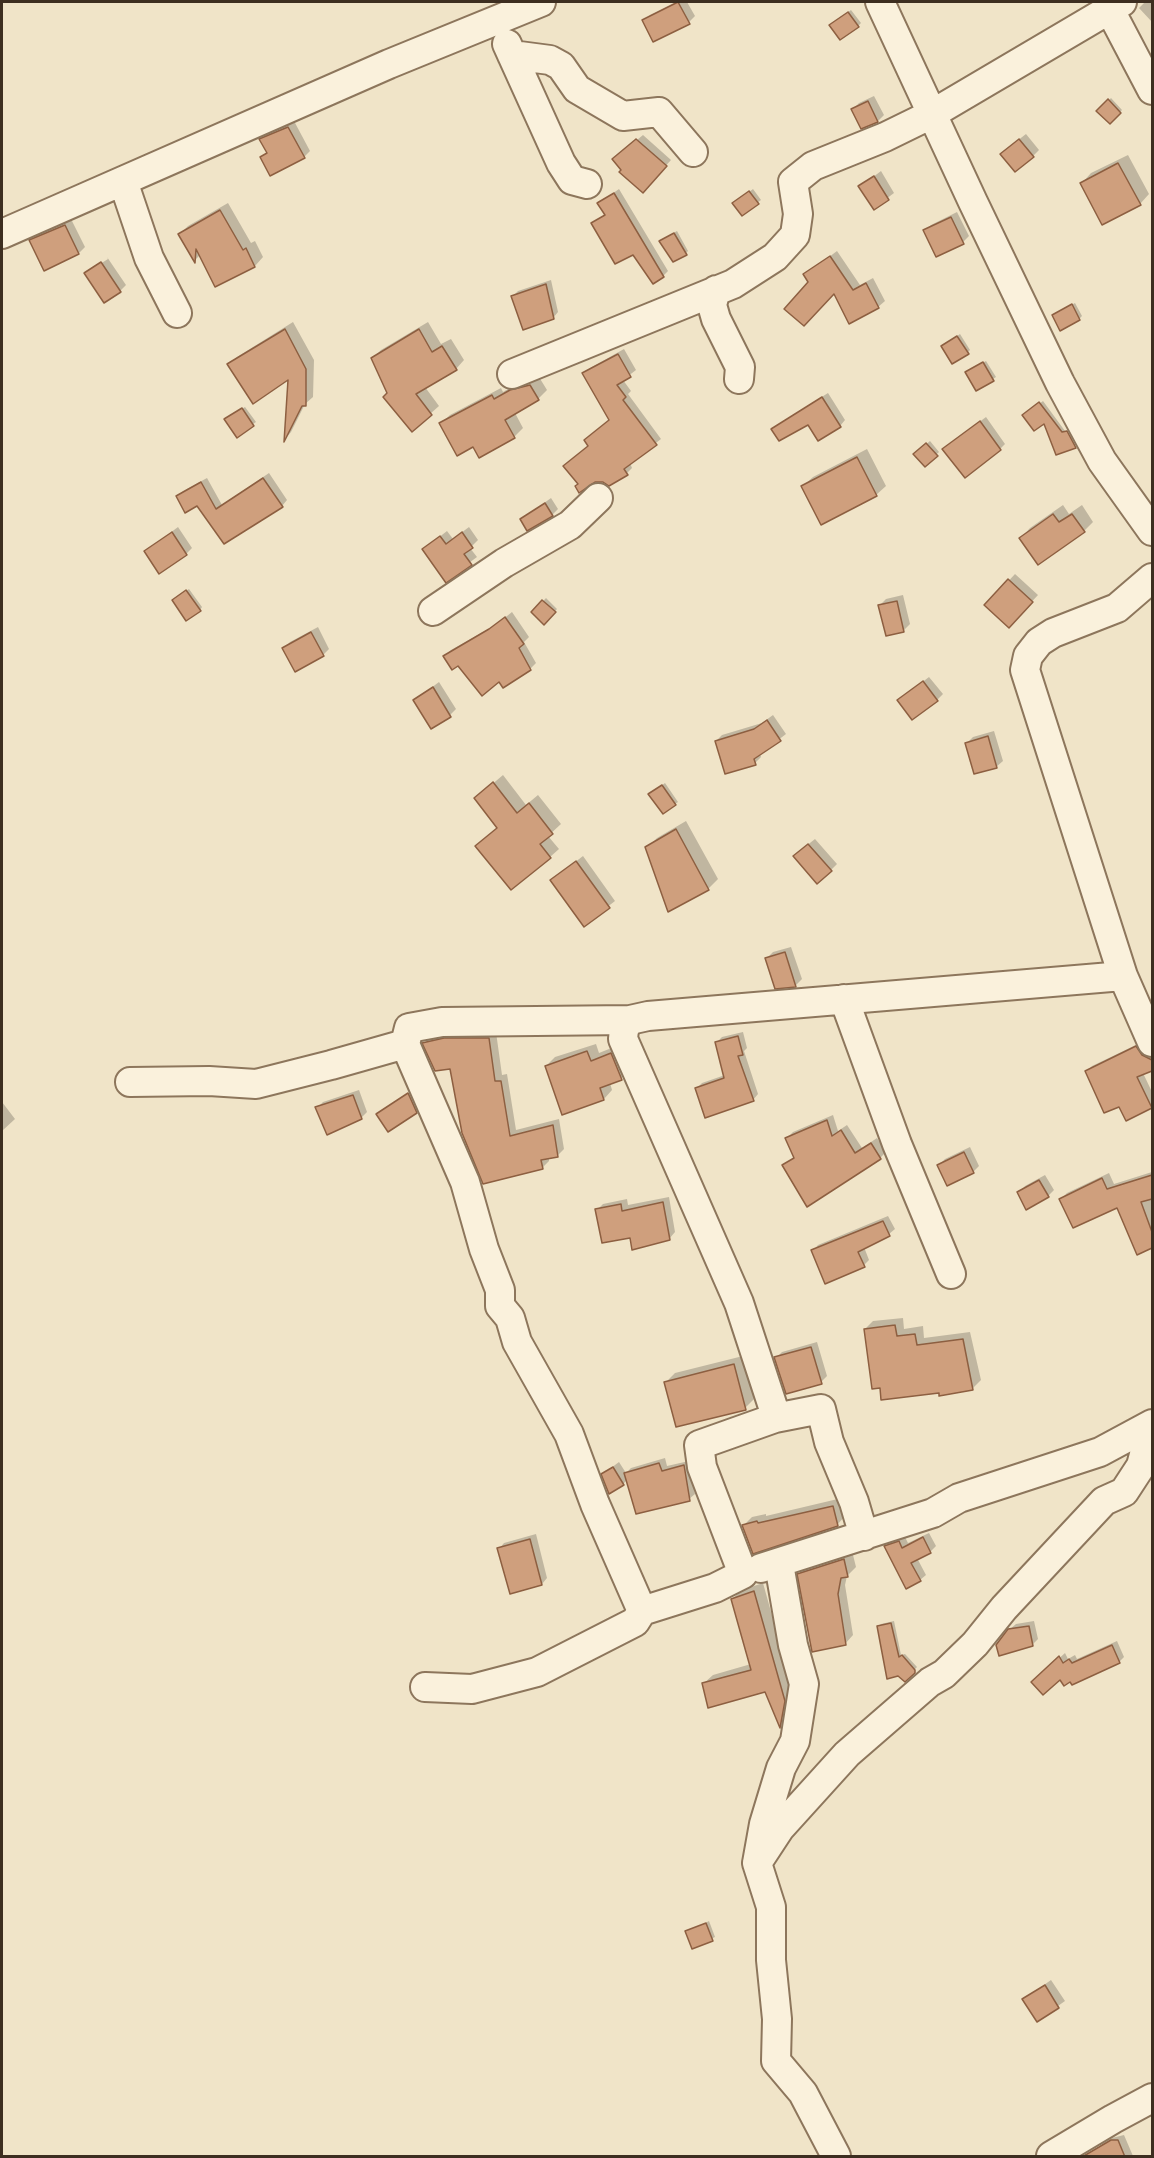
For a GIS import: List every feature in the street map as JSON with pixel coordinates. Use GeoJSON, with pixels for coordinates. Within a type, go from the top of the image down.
{"type":"FeatureCollection","features":[{"type":"Feature","properties":{"kind":"street"},"geometry":{"type":"LineString","coordinates":[[2,234],[389,64],[541,2]]}},
{"type":"Feature","properties":{"kind":"street"},"geometry":{"type":"LineString","coordinates":[[880,2],[1060,383],[1102,461],[1152,531]]}},
{"type":"Feature","properties":{"kind":"street"},"geometry":{"type":"LineString","coordinates":[[512,374],[733,284],[775,256],[795,235],[798,214],[793,182],[813,166],[885,138],[932,114],[1116,6],[1152,90]]}},
{"type":"Feature","properties":{"kind":"street"},"geometry":{"type":"LineString","coordinates":[[496,20],[561,162],[572,180],[587,184]]}},
{"type":"Feature","properties":{"kind":"street"},"geometry":{"type":"LineString","coordinates":[[512,55],[550,60],[561,66],[577,89],[623,116],[659,112],[693,152]]}},
{"type":"Feature","properties":{"kind":"street"},"geometry":{"type":"LineString","coordinates":[[123,181],[148,258],[177,313]]}},
{"type":"Feature","properties":{"kind":"street"},"geometry":{"type":"LineString","coordinates":[[716,290],[712,305],[725,341],[740,368],[739,379]]}},
{"type":"Feature","properties":{"kind":"street"},"geometry":{"type":"LineString","coordinates":[[433,611],[504,563],[570,525],[598,498]]}},
{"type":"Feature","properties":{"kind":"street"},"geometry":{"type":"LineString","coordinates":[[1152,578],[1118,608],[1053,633],[1039,642],[1028,656],[1025,670],[1123,976],[1152,1042]]}},
{"type":"Feature","properties":{"kind":"street"},"geometry":{"type":"LineString","coordinates":[[642,1611],[611,1542],[569,1434],[517,1342],[510,1318],[500,1306],[500,1290],[484,1249],[465,1182],[405,1044],[409,1028],[442,1022],[630,1020],[648,1016],[1123,976]]}},
{"type":"Feature","properties":{"kind":"street"},"geometry":{"type":"LineString","coordinates":[[844,999],[897,1144],[951,1274]]}},
{"type":"Feature","properties":{"kind":"street"},"geometry":{"type":"LineString","coordinates":[[630,1020],[624,1029],[623,1039],[739,1303],[775,1418]]}},
{"type":"Feature","properties":{"kind":"street"},"geometry":{"type":"LineString","coordinates":[[130,1082],[209,1081],[256,1084],[405,1044]]}},
{"type":"Feature","properties":{"kind":"street"},"geometry":{"type":"LineString","coordinates":[[743,1574],[702,1467],[699,1445],[775,1418],[821,1409],[829,1442],[854,1502],[864,1536]]}},
{"type":"Feature","properties":{"kind":"street"},"geometry":{"type":"LineString","coordinates":[[425,1688],[472,1689],[537,1672],[635,1622],[642,1611],[715,1588],[743,1574],[933,1513],[959,1498],[1100,1452],[1152,1425],[1141,1466],[1124,1492],[1104,1502],[945,1674],[923,1688],[847,1754],[780,1828],[757,1863]]}},
{"type":"Feature","properties":{"kind":"street"},"geometry":{"type":"LineString","coordinates":[[779,1564],[793,1645],[804,1684],[795,1741],[781,1768],[764,1824],[757,1863],[771,1907],[771,1960],[777,2019],[776,2061],[803,2093],[836,2157]]}},
{"type":"Feature","properties":{"kind":"street"},"geometry":{"type":"LineString","coordinates":[[1051,2157],[1152,2098]]}},
{"type":"Feature","properties":{"kind":"building"},"geometry":{"type":"Polygon","coordinates":[[[678,2],[690,24],[653,42],[642,20],[678,2]]]}},
{"type":"Feature","properties":{"kind":"building"},"geometry":{"type":"Polygon","coordinates":[[[848,12],[859,27],[840,40],[829,25],[848,12]]]}},
{"type":"Feature","properties":{"kind":"building"},"geometry":{"type":"Polygon","coordinates":[[[1108,99],[1121,113],[1110,124],[1096,111],[1108,99]]]}},
{"type":"Feature","properties":{"kind":"building"},"geometry":{"type":"Polygon","coordinates":[[[868,101],[878,122],[861,129],[851,109],[868,101]]]}},
{"type":"Feature","properties":{"kind":"building"},"geometry":{"type":"Polygon","coordinates":[[[288,127],[305,158],[270,176],[260,157],[267,153],[259,139],[288,127]]]}},
{"type":"Feature","properties":{"kind":"building"},"geometry":{"type":"Polygon","coordinates":[[[636,139],[667,166],[643,193],[619,172],[621,170],[612,159],[636,139]]]}},
{"type":"Feature","properties":{"kind":"building"},"geometry":{"type":"Polygon","coordinates":[[[1019,139],[1034,157],[1015,172],[1000,154],[1019,139]]]}},
{"type":"Feature","properties":{"kind":"building"},"geometry":{"type":"Polygon","coordinates":[[[1118,163],[1141,205],[1102,225],[1080,183],[1118,163]]]}},
{"type":"Feature","properties":{"kind":"building"},"geometry":{"type":"Polygon","coordinates":[[[874,176],[889,200],[874,210],[858,186],[874,176]]]}},
{"type":"Feature","properties":{"kind":"building"},"geometry":{"type":"Polygon","coordinates":[[[749,191],[759,204],[742,216],[732,203],[749,191]]]}},
{"type":"Feature","properties":{"kind":"building"},"geometry":{"type":"Polygon","coordinates":[[[614,193],[664,277],[653,284],[633,255],[615,264],[591,223],[605,215],[597,203],[614,193]]]}},
{"type":"Feature","properties":{"kind":"building"},"geometry":{"type":"Polygon","coordinates":[[[220,210],[243,250],[246,248],[255,267],[215,287],[196,249],[195,263],[178,234],[220,210]]]}},
{"type":"Feature","properties":{"kind":"building"},"geometry":{"type":"Polygon","coordinates":[[[951,217],[964,244],[936,257],[923,230],[951,217]]]}},
{"type":"Feature","properties":{"kind":"building"},"geometry":{"type":"Polygon","coordinates":[[[65,225],[79,254],[44,271],[29,240],[65,225]]]}},
{"type":"Feature","properties":{"kind":"building"},"geometry":{"type":"Polygon","coordinates":[[[674,233],[687,255],[673,262],[659,241],[674,233]]]}},
{"type":"Feature","properties":{"kind":"building"},"geometry":{"type":"Polygon","coordinates":[[[830,256],[853,290],[866,283],[879,308],[849,324],[834,294],[804,326],[784,309],[808,282],[803,274],[830,256]]]}},
{"type":"Feature","properties":{"kind":"building"},"geometry":{"type":"Polygon","coordinates":[[[101,262],[121,292],[104,303],[84,273],[101,262]]]}},
{"type":"Feature","properties":{"kind":"building"},"geometry":{"type":"Polygon","coordinates":[[[546,284],[554,319],[523,330],[511,296],[546,284]]]}},
{"type":"Feature","properties":{"kind":"building"},"geometry":{"type":"Polygon","coordinates":[[[1072,304],[1080,320],[1060,331],[1052,315],[1072,304]]]}},
{"type":"Feature","properties":{"kind":"building"},"geometry":{"type":"Polygon","coordinates":[[[285,329],[306,369],[306,406],[302,406],[284,442],[288,380],[253,404],[227,364],[285,329]]]}},
{"type":"Feature","properties":{"kind":"building"},"geometry":{"type":"Polygon","coordinates":[[[419,329],[432,352],[442,346],[457,370],[416,394],[432,415],[412,432],[383,397],[387,393],[371,358],[419,329]]]}},
{"type":"Feature","properties":{"kind":"building"},"geometry":{"type":"Polygon","coordinates":[[[957,336],[969,354],[952,364],[941,346],[957,336]]]}},
{"type":"Feature","properties":{"kind":"building"},"geometry":{"type":"Polygon","coordinates":[[[618,354],[631,377],[617,385],[626,397],[623,400],[657,445],[624,469],[628,475],[609,486],[603,482],[595,482],[579,493],[575,486],[578,484],[563,466],[588,446],[584,440],[609,420],[582,373],[618,354]]]}},
{"type":"Feature","properties":{"kind":"building"},"geometry":{"type":"Polygon","coordinates":[[[983,362],[994,381],[976,391],[965,372],[983,362]]]}},
{"type":"Feature","properties":{"kind":"building"},"geometry":{"type":"Polygon","coordinates":[[[530,385],[539,400],[505,420],[515,438],[479,458],[473,447],[457,456],[439,423],[492,395],[494,399],[510,390],[530,385]]]}},
{"type":"Feature","properties":{"kind":"building"},"geometry":{"type":"Polygon","coordinates":[[[822,397],[841,427],[818,441],[808,425],[779,441],[771,429],[822,397]]]}},
{"type":"Feature","properties":{"kind":"building"},"geometry":{"type":"Polygon","coordinates":[[[1039,402],[1062,432],[1067,431],[1076,448],[1056,455],[1044,424],[1034,431],[1022,415],[1039,402]]]}},
{"type":"Feature","properties":{"kind":"building"},"geometry":{"type":"Polygon","coordinates":[[[242,408],[254,426],[237,438],[224,419],[242,408]]]}},
{"type":"Feature","properties":{"kind":"building"},"geometry":{"type":"Polygon","coordinates":[[[980,421],[1001,450],[965,478],[942,449],[980,421]]]}},
{"type":"Feature","properties":{"kind":"building"},"geometry":{"type":"Polygon","coordinates":[[[926,443],[938,456],[925,467],[913,454],[926,443]]]}},
{"type":"Feature","properties":{"kind":"building"},"geometry":{"type":"Polygon","coordinates":[[[857,457],[877,496],[821,525],[801,486],[857,457]]]}},
{"type":"Feature","properties":{"kind":"building"},"geometry":{"type":"Polygon","coordinates":[[[263,478],[283,507],[224,544],[197,506],[185,513],[176,496],[201,482],[216,509],[263,478]]]}},
{"type":"Feature","properties":{"kind":"building"},"geometry":{"type":"Polygon","coordinates":[[[545,503],[553,516],[527,531],[520,519],[545,503]]]}},
{"type":"Feature","properties":{"kind":"building"},"geometry":{"type":"Polygon","coordinates":[[[1053,514],[1059,522],[1072,514],[1085,532],[1038,565],[1019,538],[1053,514]]]}},
{"type":"Feature","properties":{"kind":"building"},"geometry":{"type":"Polygon","coordinates":[[[172,532],[187,555],[159,574],[144,551],[172,532]]]}},
{"type":"Feature","properties":{"kind":"building"},"geometry":{"type":"Polygon","coordinates":[[[462,532],[473,548],[464,554],[472,565],[446,583],[422,549],[440,536],[446,544],[462,532]]]}},
{"type":"Feature","properties":{"kind":"building"},"geometry":{"type":"Polygon","coordinates":[[[1008,579],[1033,602],[1009,628],[984,605],[1008,579]]]}},
{"type":"Feature","properties":{"kind":"building"},"geometry":{"type":"Polygon","coordinates":[[[186,590],[201,611],[186,621],[172,600],[186,590]]]}},
{"type":"Feature","properties":{"kind":"building"},"geometry":{"type":"Polygon","coordinates":[[[542,600],[556,612],[544,625],[531,612],[542,600]]]}},
{"type":"Feature","properties":{"kind":"building"},"geometry":{"type":"Polygon","coordinates":[[[897,601],[904,632],[886,636],[878,605],[897,601]]]}},
{"type":"Feature","properties":{"kind":"building"},"geometry":{"type":"Polygon","coordinates":[[[505,617],[524,644],[519,648],[531,670],[503,688],[499,682],[482,696],[458,666],[452,670],[443,656],[505,617]]]}},
{"type":"Feature","properties":{"kind":"building"},"geometry":{"type":"Polygon","coordinates":[[[311,632],[324,656],[295,672],[282,648],[311,632]]]}},
{"type":"Feature","properties":{"kind":"building"},"geometry":{"type":"Polygon","coordinates":[[[923,681],[938,701],[912,720],[897,700],[923,681]]]}},
{"type":"Feature","properties":{"kind":"building"},"geometry":{"type":"Polygon","coordinates":[[[433,687],[451,717],[431,729],[413,700],[433,687]]]}},
{"type":"Feature","properties":{"kind":"building"},"geometry":{"type":"Polygon","coordinates":[[[767,720],[781,741],[754,759],[756,765],[725,774],[715,741],[754,729],[767,720]]]}},
{"type":"Feature","properties":{"kind":"building"},"geometry":{"type":"Polygon","coordinates":[[[988,736],[997,768],[974,774],[965,743],[988,736]]]}},
{"type":"Feature","properties":{"kind":"building"},"geometry":{"type":"Polygon","coordinates":[[[493,782],[517,813],[529,803],[553,834],[540,844],[551,858],[511,890],[475,846],[497,828],[474,798],[493,782]]]}},
{"type":"Feature","properties":{"kind":"building"},"geometry":{"type":"Polygon","coordinates":[[[662,785],[676,805],[663,814],[648,794],[662,785]]]}},
{"type":"Feature","properties":{"kind":"building"},"geometry":{"type":"Polygon","coordinates":[[[676,829],[709,890],[668,912],[645,847],[676,829]]]}},
{"type":"Feature","properties":{"kind":"building"},"geometry":{"type":"Polygon","coordinates":[[[808,844],[832,871],[817,884],[793,856],[808,844]]]}},
{"type":"Feature","properties":{"kind":"building"},"geometry":{"type":"Polygon","coordinates":[[[576,861],[610,908],[584,927],[550,880],[576,861]]]}},
{"type":"Feature","properties":{"kind":"building"},"geometry":{"type":"Polygon","coordinates":[[[785,952],[796,987],[775,989],[765,958],[785,952]]]}},
{"type":"Feature","properties":{"kind":"building"},"geometry":{"type":"Polygon","coordinates":[[[738,1036],[743,1055],[738,1056],[754,1101],[705,1118],[695,1088],[724,1078],[715,1042],[738,1036]]]}},
{"type":"Feature","properties":{"kind":"building"},"geometry":{"type":"Polygon","coordinates":[[[444,1038],[489,1038],[495,1081],[501,1081],[510,1136],[553,1125],[558,1157],[541,1160],[543,1169],[483,1184],[462,1133],[450,1069],[435,1071],[422,1043],[444,1038]]]}},
{"type":"Feature","properties":{"kind":"building"},"geometry":{"type":"Polygon","coordinates":[[[1136,1046],[1142,1055],[1152,1060],[1152,1071],[1137,1077],[1152,1108],[1126,1121],[1119,1107],[1104,1113],[1085,1071],[1136,1046]]]}},
{"type":"Feature","properties":{"kind":"building"},"geometry":{"type":"Polygon","coordinates":[[[587,1051],[591,1061],[611,1053],[622,1080],[600,1088],[604,1100],[562,1115],[545,1066],[587,1051]]]}},
{"type":"Feature","properties":{"kind":"building"},"geometry":{"type":"Polygon","coordinates":[[[408,1093],[417,1113],[388,1132],[376,1114],[408,1093]]]}},
{"type":"Feature","properties":{"kind":"building"},"geometry":{"type":"Polygon","coordinates":[[[353,1095],[362,1119],[327,1135],[315,1107],[353,1095]]]}},
{"type":"Feature","properties":{"kind":"building"},"geometry":{"type":"Polygon","coordinates":[[[827,1120],[832,1136],[841,1130],[855,1153],[871,1143],[881,1159],[807,1207],[782,1165],[794,1158],[785,1138],[827,1120]]]}},
{"type":"Feature","properties":{"kind":"building"},"geometry":{"type":"Polygon","coordinates":[[[964,1152],[974,1173],[947,1186],[937,1165],[964,1152]]]}},
{"type":"Feature","properties":{"kind":"building"},"geometry":{"type":"Polygon","coordinates":[[[1152,1175],[1152,1199],[1141,1202],[1152,1232],[1152,1248],[1137,1255],[1117,1208],[1073,1228],[1059,1199],[1102,1178],[1107,1189],[1152,1175]]]}},
{"type":"Feature","properties":{"kind":"building"},"geometry":{"type":"Polygon","coordinates":[[[1039,1180],[1049,1197],[1026,1210],[1017,1192],[1039,1180]]]}},
{"type":"Feature","properties":{"kind":"building"},"geometry":{"type":"Polygon","coordinates":[[[663,1202],[670,1240],[632,1250],[630,1238],[602,1243],[595,1209],[621,1204],[622,1211],[663,1202]]]}},
{"type":"Feature","properties":{"kind":"building"},"geometry":{"type":"Polygon","coordinates":[[[883,1221],[890,1236],[858,1252],[865,1267],[825,1284],[811,1250],[883,1221]]]}},
{"type":"Feature","properties":{"kind":"building"},"geometry":{"type":"Polygon","coordinates":[[[895,1325],[897,1336],[915,1334],[917,1345],[963,1339],[973,1390],[939,1396],[939,1393],[881,1400],[880,1388],[872,1389],[864,1329],[895,1325]]]}},
{"type":"Feature","properties":{"kind":"building"},"geometry":{"type":"Polygon","coordinates":[[[811,1347],[822,1384],[786,1394],[774,1357],[811,1347]]]}},
{"type":"Feature","properties":{"kind":"building"},"geometry":{"type":"Polygon","coordinates":[[[734,1364],[746,1410],[676,1427],[664,1382],[734,1364]]]}},
{"type":"Feature","properties":{"kind":"building"},"geometry":{"type":"Polygon","coordinates":[[[659,1463],[662,1471],[684,1465],[690,1501],[636,1514],[624,1473],[659,1463]]]}},
{"type":"Feature","properties":{"kind":"building"},"geometry":{"type":"Polygon","coordinates":[[[613,1467],[624,1485],[609,1494],[601,1474],[613,1467]]]}},
{"type":"Feature","properties":{"kind":"building"},"geometry":{"type":"Polygon","coordinates":[[[833,1506],[838,1526],[753,1554],[742,1525],[833,1506]]]}},
{"type":"Feature","properties":{"kind":"building"},"geometry":{"type":"Polygon","coordinates":[[[923,1537],[931,1553],[911,1563],[921,1581],[906,1589],[884,1546],[899,1541],[902,1548],[923,1537]]]}},
{"type":"Feature","properties":{"kind":"building"},"geometry":{"type":"Polygon","coordinates":[[[530,1539],[542,1585],[510,1594],[497,1548],[530,1539]]]}},
{"type":"Feature","properties":{"kind":"building"},"geometry":{"type":"Polygon","coordinates":[[[844,1559],[848,1577],[841,1578],[838,1594],[846,1645],[812,1652],[797,1574],[844,1559]]]}},
{"type":"Feature","properties":{"kind":"building"},"geometry":{"type":"Polygon","coordinates":[[[754,1591],[785,1701],[780,1728],[765,1692],[708,1708],[702,1683],[751,1670],[731,1599],[754,1591]]]}},
{"type":"Feature","properties":{"kind":"building"},"geometry":{"type":"Polygon","coordinates":[[[891,1623],[899,1657],[902,1655],[915,1670],[915,1673],[905,1682],[898,1676],[887,1679],[877,1626],[891,1623]]]}},
{"type":"Feature","properties":{"kind":"building"},"geometry":{"type":"Polygon","coordinates":[[[1029,1626],[1033,1646],[999,1656],[996,1645],[1008,1629],[1029,1626]]]}},
{"type":"Feature","properties":{"kind":"building"},"geometry":{"type":"Polygon","coordinates":[[[1112,1645],[1120,1663],[1072,1685],[1070,1682],[1064,1686],[1060,1680],[1043,1695],[1031,1682],[1059,1656],[1063,1663],[1069,1659],[1072,1663],[1112,1645]]]}},
{"type":"Feature","properties":{"kind":"building"},"geometry":{"type":"Polygon","coordinates":[[[706,1923],[713,1941],[692,1949],[685,1931],[706,1923]]]}},
{"type":"Feature","properties":{"kind":"building"},"geometry":{"type":"Polygon","coordinates":[[[1045,1985],[1059,2008],[1037,2022],[1022,1999],[1045,1985]]]}},
{"type":"Feature","properties":{"kind":"building"},"geometry":{"type":"Polygon","coordinates":[[[1111,2140],[1118,2140],[1125,2157],[1082,2157],[1111,2140]]]}}]}
